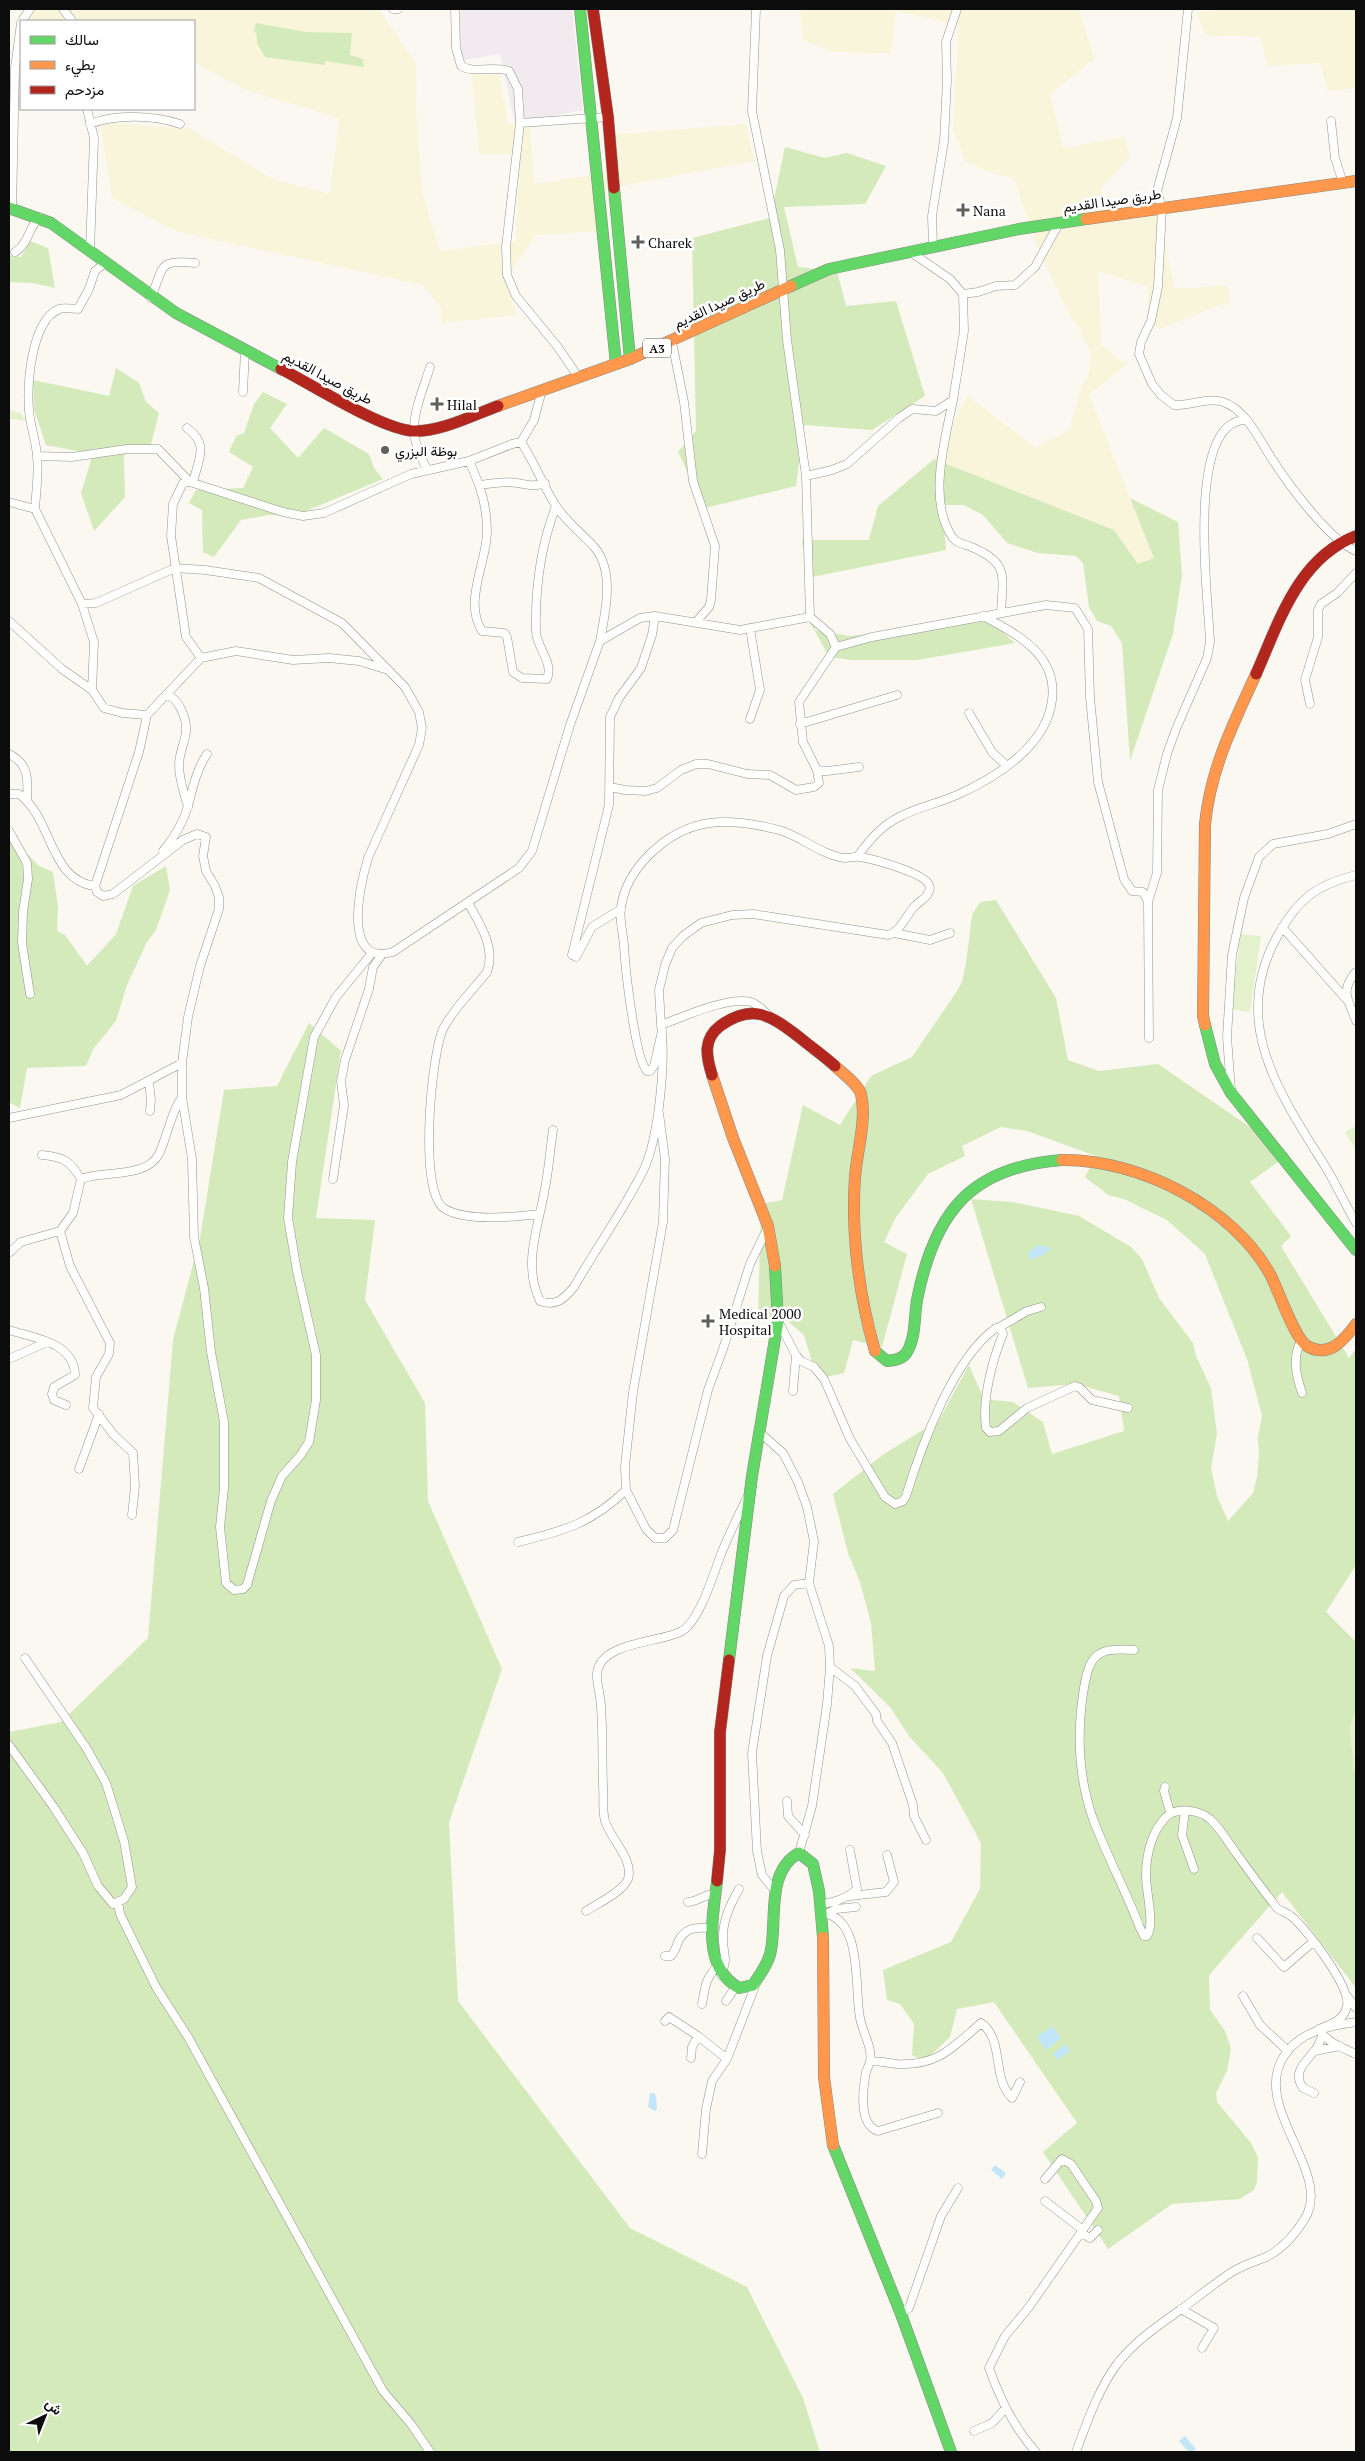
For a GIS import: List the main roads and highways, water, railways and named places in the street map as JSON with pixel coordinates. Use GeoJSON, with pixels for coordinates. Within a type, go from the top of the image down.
{"type":"FeatureCollection","features":[{"type":"Feature","properties":{"kind":"main road"},"geometry":{"type":"LineString","coordinates":[[580,9],[616,364]]}},
{"type":"Feature","properties":{"kind":"main road"},"geometry":{"type":"LineString","coordinates":[[594,9],[608,117],[630,359]]}},
{"type":"Feature","properties":{"kind":"main road","name":"طريق صيدا القديم"},"geometry":{"type":"LineString","coordinates":[[10,208],[40,217],[69,233],[151,298],[388,426],[414,432],[439,427],[630,359],[672,342],[829,269],[981,236],[1059,223],[1356,181]]}},
{"type":"Feature","properties":{"kind":"main road"},"geometry":{"type":"LineString","coordinates":[[1356,536],[1340,542],[1318,560],[1293,590],[1218,758],[1208,794],[1205,824],[1204,1016],[1215,1064],[1231,1093],[1356,1250]]}},
{"type":"Feature","properties":{"kind":"main road"},"geometry":{"type":"LineString","coordinates":[[951,2452],[901,2314],[831,2141],[824,2084],[823,1910],[814,1864],[799,1853],[789,1858],[781,1869],[776,1892],[771,1952],[753,1985],[747,1987],[736,1986],[719,1971],[714,1957],[714,1928],[720,1850],[718,1772],[720,1732],[758,1431],[778,1321],[776,1268],[768,1226],[719,1097],[707,1060],[707,1043],[712,1032],[731,1018],[743,1014],[767,1014],[834,1065],[860,1091],[863,1108],[855,1177],[854,1220],[865,1315],[871,1338],[880,1357],[887,1361],[898,1360],[906,1355],[911,1342],[918,1298],[928,1262],[940,1229],[954,1209],[973,1189],[991,1178],[1032,1164],[1053,1162],[1084,1161],[1118,1167],[1151,1180],[1221,1217],[1259,1255],[1301,1341],[1313,1349],[1328,1351],[1346,1338],[1356,1324]]}},
{"type":"Feature","properties":{"kind":"water"},"geometry":{"type":"Polygon","coordinates":[[[1039,1245],[1051,1248],[1045,1254],[1031,1260],[1027,1253],[1039,1245]]]}},
{"type":"Feature","properties":{"kind":"water"},"geometry":{"type":"Polygon","coordinates":[[[1052,2026],[1061,2038],[1046,2050],[1037,2037],[1052,2026]]]}},
{"type":"Feature","properties":{"kind":"water"},"geometry":{"type":"Polygon","coordinates":[[[1065,2044],[1070,2051],[1058,2060],[1053,2054],[1065,2044]]]}},
{"type":"Feature","properties":{"kind":"water"},"geometry":{"type":"Polygon","coordinates":[[[650,2093],[654,2093],[656,2096],[657,2109],[655,2111],[648,2107],[650,2093]]]}},
{"type":"Feature","properties":{"kind":"water"},"geometry":{"type":"Polygon","coordinates":[[[995,2165],[1006,2173],[1002,2179],[991,2170],[995,2165]]]}},
{"type":"Feature","properties":{"kind":"water"},"geometry":{"type":"Polygon","coordinates":[[[1185,2436],[1196,2449],[1193,2452],[1189,2452],[1179,2441],[1185,2436]]]}},
{"type":"Feature","properties":{"kind":"place","name":"Nana"},"geometry":{"type":"Point","coordinates":[963,210]}},
{"type":"Feature","properties":{"kind":"place","name":"Charek"},"geometry":{"type":"Point","coordinates":[638,242]}},
{"type":"Feature","properties":{"kind":"place","name":"Hilal"},"geometry":{"type":"Point","coordinates":[437,404]}},
{"type":"Feature","properties":{"kind":"place","name":"بوظة البزري"},"geometry":{"type":"Point","coordinates":[385,450]}},
{"type":"Feature","properties":{"kind":"place","name":"Medical 2000 Hospital"},"geometry":{"type":"Point","coordinates":[708,1321]}}]}
